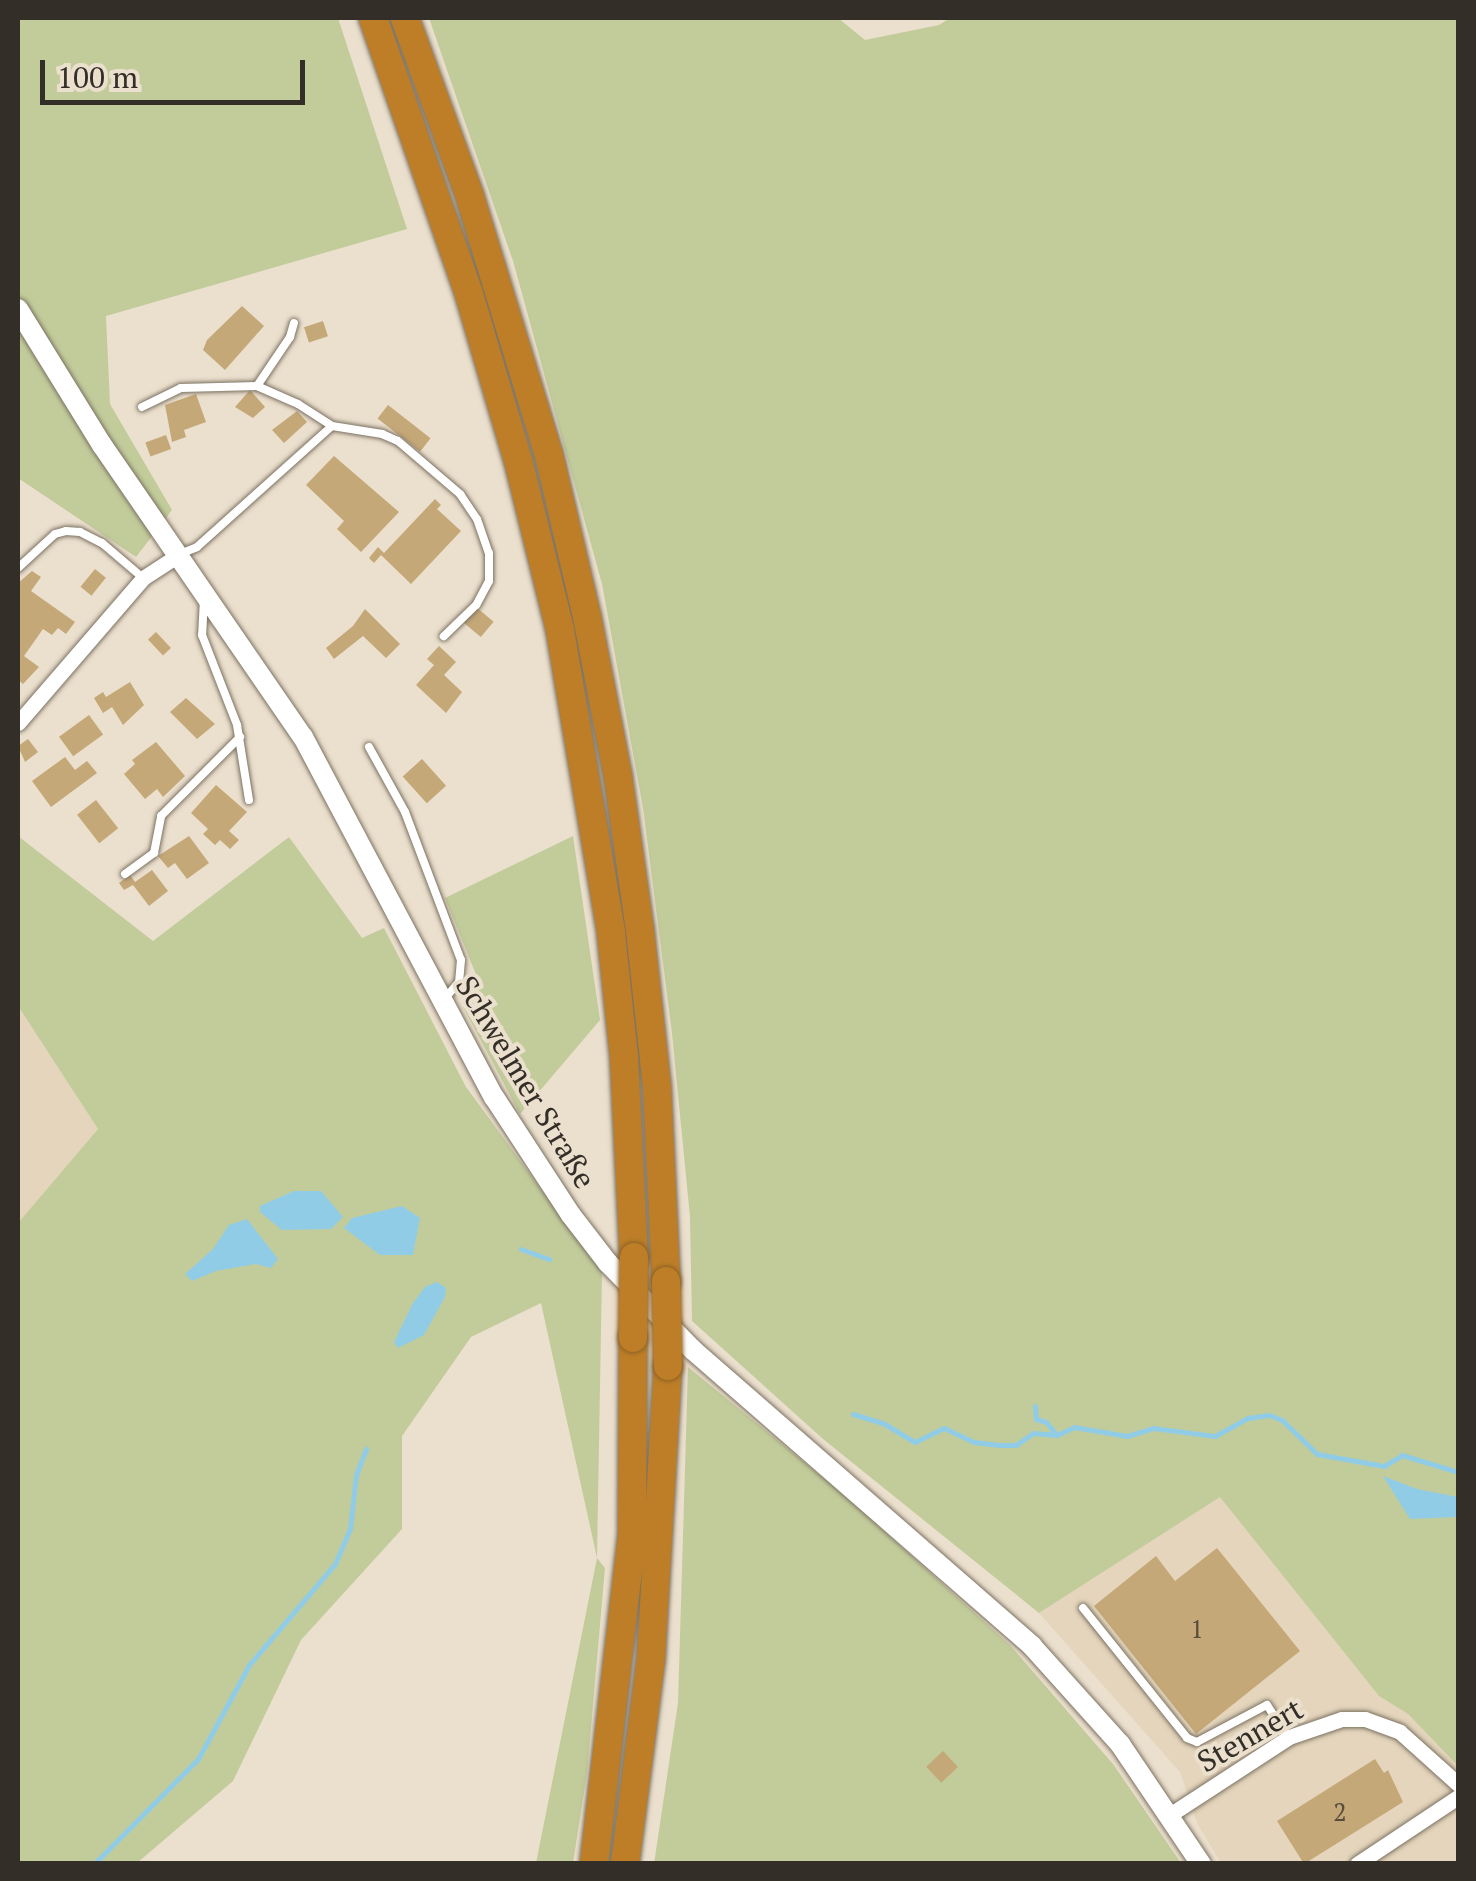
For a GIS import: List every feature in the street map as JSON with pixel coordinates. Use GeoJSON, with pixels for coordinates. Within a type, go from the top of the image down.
{"type":"FeatureCollection","features":[{"type":"Feature","properties":{"kind":"highway"},"geometry":{"type":"LineString","coordinates":[[373,18],[469,294],[518,460],[560,630],[611,933],[624,1056],[634,1257],[632,1534],[594,1864]]}},
{"type":"Feature","properties":{"kind":"highway"},"geometry":{"type":"LineString","coordinates":[[406,18],[470,197],[549,455],[588,617],[618,776],[640,931],[657,1087],[668,1366],[650,1658],[626,1864]]}},
{"type":"Feature","properties":{"kind":"main road","name":"Schwelmer Straße"},"geometry":{"type":"LineString","coordinates":[[18,309],[102,445],[303,737],[440,1002],[531,1159],[608,1262],[694,1350],[1032,1646],[1120,1744],[1171,1814],[1201,1864]]}},
{"type":"Feature","properties":{"kind":"street"},"geometry":{"type":"LineString","coordinates":[[18,723],[143,578],[180,554]]}},
{"type":"Feature","properties":{"kind":"street","name":"Stennert"},"geometry":{"type":"LineString","coordinates":[[1171,1814],[1288,1737],[1342,1719],[1378,1722],[1417,1743],[1458,1784]]}},
{"type":"Feature","properties":{"kind":"street"},"geometry":{"type":"LineString","coordinates":[[1358,1864],[1458,1797]]}},
{"type":"Feature","properties":{"kind":"lane"},"geometry":{"type":"LineString","coordinates":[[256,386],[290,337],[294,323]]}},
{"type":"Feature","properties":{"kind":"lane"},"geometry":{"type":"LineString","coordinates":[[142,407],[181,388],[256,386],[298,404],[332,426],[364,429],[398,441],[460,494],[477,519],[490,553],[489,581],[476,605],[444,636]]}},
{"type":"Feature","properties":{"kind":"lane"},"geometry":{"type":"LineString","coordinates":[[180,554],[197,546],[332,426]]}},
{"type":"Feature","properties":{"kind":"lane"},"geometry":{"type":"LineString","coordinates":[[18,568],[55,534],[66,531],[102,543],[143,578]]}},
{"type":"Feature","properties":{"kind":"lane"},"geometry":{"type":"LineString","coordinates":[[204,590],[202,636],[240,737],[249,800]]}},
{"type":"Feature","properties":{"kind":"lane"},"geometry":{"type":"LineString","coordinates":[[125,874],[154,853],[161,816],[240,737]]}},
{"type":"Feature","properties":{"kind":"lane"},"geometry":{"type":"LineString","coordinates":[[369,747],[405,812],[462,960],[459,982],[440,1002]]}},
{"type":"Feature","properties":{"kind":"lane"},"geometry":{"type":"LineString","coordinates":[[1084,1608],[1187,1738],[1197,1742],[1266,1704],[1288,1737]]}},
{"type":"Feature","properties":{"kind":"shaded area"},"geometry":{"type":"Polygon","coordinates":[[[18,1006],[98,1129],[18,1223],[18,1006]]]}},
{"type":"Feature","properties":{"kind":"shaded area"},"geometry":{"type":"Polygon","coordinates":[[[1220,1496],[1379,1696],[1408,1714],[1458,1766],[1458,1863],[1221,1863],[1198,1825],[1180,1772],[1039,1613],[1220,1496]]]}},
{"type":"Feature","properties":{"kind":"green space"},"geometry":{"type":"Polygon","coordinates":[[[18,18],[338,18],[407,229],[106,316],[110,404],[172,510],[136,557],[18,478],[18,18]]]}},
{"type":"Feature","properties":{"kind":"green space"},"geometry":{"type":"Polygon","coordinates":[[[429,18],[838,18],[865,40],[939,25],[950,18],[1458,18],[1458,1766],[1408,1714],[1379,1696],[1220,1497],[1039,1613],[823,1439],[692,1321],[690,1217],[672,1033],[643,808],[602,584],[513,261],[429,18]]]}},
{"type":"Feature","properties":{"kind":"green space"},"geometry":{"type":"Polygon","coordinates":[[[18,836],[153,941],[289,837],[362,938],[384,928],[466,1087],[602,1272],[597,1558],[541,1303],[471,1337],[402,1436],[402,1529],[301,1640],[233,1781],[137,1863],[18,1863],[18,1223],[98,1129],[18,1006],[18,836]]]}},
{"type":"Feature","properties":{"kind":"green space"},"geometry":{"type":"Polygon","coordinates":[[[573,836],[600,1020],[520,1114],[463,1007],[477,977],[445,898],[573,836]]]}},
{"type":"Feature","properties":{"kind":"green space"},"geometry":{"type":"Polygon","coordinates":[[[688,1367],[843,1494],[1010,1645],[1113,1764],[1181,1863],[654,1864],[678,1703],[688,1367]]]}},
{"type":"Feature","properties":{"kind":"green space"},"geometry":{"type":"Polygon","coordinates":[[[597,1558],[605,1568],[587,1773],[573,1863],[536,1863],[597,1558]]]}},
{"type":"Feature","properties":{"kind":"water"},"geometry":{"type":"Polygon","coordinates":[[[294,1191],[321,1191],[343,1217],[331,1229],[282,1230],[260,1212],[260,1206],[294,1191]]]}},
{"type":"Feature","properties":{"kind":"water"},"geometry":{"type":"Polygon","coordinates":[[[402,1206],[420,1218],[413,1255],[380,1255],[344,1228],[352,1218],[402,1206]]]}},
{"type":"Feature","properties":{"kind":"water"},"geometry":{"type":"Polygon","coordinates":[[[247,1219],[278,1259],[271,1268],[256,1264],[216,1271],[192,1281],[185,1274],[213,1249],[229,1225],[247,1219]]]}},
{"type":"Feature","properties":{"kind":"water"},"geometry":{"type":"Polygon","coordinates":[[[437,1282],[446,1288],[445,1297],[424,1335],[398,1348],[394,1342],[413,1303],[425,1287],[437,1282]]]}},
{"type":"Feature","properties":{"kind":"water"},"geometry":{"type":"Polygon","coordinates":[[[1383,1476],[1417,1489],[1458,1497],[1458,1517],[1410,1519],[1383,1476]]]}},
{"type":"Feature","properties":{"kind":"building"},"geometry":{"type":"Polygon","coordinates":[[[242,306],[264,326],[225,370],[203,350],[207,340],[242,306]]]}},
{"type":"Feature","properties":{"kind":"building"},"geometry":{"type":"Polygon","coordinates":[[[323,321],[328,336],[309,342],[304,327],[323,321]]]}},
{"type":"Feature","properties":{"kind":"building"},"geometry":{"type":"Polygon","coordinates":[[[250,390],[265,407],[253,418],[235,407],[250,390]]]}},
{"type":"Feature","properties":{"kind":"building"},"geometry":{"type":"Polygon","coordinates":[[[196,394],[206,422],[184,430],[186,437],[172,442],[165,405],[196,394]]]}},
{"type":"Feature","properties":{"kind":"building"},"geometry":{"type":"Polygon","coordinates":[[[388,405],[431,438],[420,452],[378,418],[388,405]]]}},
{"type":"Feature","properties":{"kind":"building"},"geometry":{"type":"Polygon","coordinates":[[[297,411],[307,422],[284,443],[272,430],[297,411]]]}},
{"type":"Feature","properties":{"kind":"building"},"geometry":{"type":"Polygon","coordinates":[[[166,435],[171,449],[150,457],[145,443],[166,435]]]}},
{"type":"Feature","properties":{"kind":"building"},"geometry":{"type":"Polygon","coordinates":[[[334,456],[399,512],[361,552],[337,529],[344,521],[306,485],[334,456]]]}},
{"type":"Feature","properties":{"kind":"building"},"geometry":{"type":"Polygon","coordinates":[[[435,499],[441,505],[437,509],[461,531],[411,584],[381,555],[374,563],[369,558],[378,547],[384,553],[435,499]]]}},
{"type":"Feature","properties":{"kind":"building"},"geometry":{"type":"Polygon","coordinates":[[[95,569],[106,578],[91,596],[81,587],[95,569]]]}},
{"type":"Feature","properties":{"kind":"building"},"geometry":{"type":"Polygon","coordinates":[[[32,571],[41,577],[31,591],[75,622],[66,634],[58,628],[52,635],[43,629],[24,656],[39,667],[23,684],[18,680],[18,583],[32,571]]]}},
{"type":"Feature","properties":{"kind":"building"},"geometry":{"type":"Polygon","coordinates":[[[476,607],[494,622],[481,637],[463,622],[476,607]]]}},
{"type":"Feature","properties":{"kind":"building"},"geometry":{"type":"Polygon","coordinates":[[[365,609],[400,644],[386,658],[363,636],[334,659],[326,648],[353,626],[365,609]]]}},
{"type":"Feature","properties":{"kind":"building"},"geometry":{"type":"Polygon","coordinates":[[[156,632],[171,648],[163,656],[148,640],[156,632]]]}},
{"type":"Feature","properties":{"kind":"building"},"geometry":{"type":"Polygon","coordinates":[[[439,646],[456,662],[444,675],[462,692],[446,713],[416,685],[434,665],[427,659],[439,646]]]}},
{"type":"Feature","properties":{"kind":"building"},"geometry":{"type":"Polygon","coordinates":[[[130,682],[144,705],[123,725],[112,707],[103,713],[94,698],[103,692],[106,697],[130,682]]]}},
{"type":"Feature","properties":{"kind":"building"},"geometry":{"type":"Polygon","coordinates":[[[186,698],[215,724],[197,739],[170,712],[186,698]]]}},
{"type":"Feature","properties":{"kind":"building"},"geometry":{"type":"Polygon","coordinates":[[[89,715],[103,734],[73,756],[59,737],[89,715]]]}},
{"type":"Feature","properties":{"kind":"building"},"geometry":{"type":"Polygon","coordinates":[[[28,739],[38,752],[25,762],[18,746],[28,739]]]}},
{"type":"Feature","properties":{"kind":"building"},"geometry":{"type":"Polygon","coordinates":[[[156,742],[185,776],[163,797],[157,789],[145,799],[124,774],[135,764],[132,760],[156,742]]]}},
{"type":"Feature","properties":{"kind":"building"},"geometry":{"type":"Polygon","coordinates":[[[65,757],[75,770],[87,761],[97,773],[51,807],[32,781],[65,757]]]}},
{"type":"Feature","properties":{"kind":"building"},"geometry":{"type":"Polygon","coordinates":[[[422,759],[446,786],[427,803],[403,776],[422,759]]]}},
{"type":"Feature","properties":{"kind":"building"},"geometry":{"type":"Polygon","coordinates":[[[216,785],[247,812],[229,831],[239,840],[230,849],[220,840],[215,845],[203,834],[208,829],[191,813],[216,785]]]}},
{"type":"Feature","properties":{"kind":"building"},"geometry":{"type":"Polygon","coordinates":[[[96,800],[118,828],[99,843],[77,815],[96,800]]]}},
{"type":"Feature","properties":{"kind":"building"},"geometry":{"type":"Polygon","coordinates":[[[189,836],[209,863],[187,879],[175,863],[168,868],[158,856],[189,836]]]}},
{"type":"Feature","properties":{"kind":"building"},"geometry":{"type":"Polygon","coordinates":[[[152,870],[168,891],[149,906],[133,885],[124,890],[119,883],[130,875],[135,882],[152,870]]]}},
{"type":"Feature","properties":{"kind":"building"},"geometry":{"type":"Polygon","coordinates":[[[1217,1548],[1300,1651],[1196,1734],[1094,1606],[1156,1556],[1175,1581],[1217,1548]]]}},
{"type":"Feature","properties":{"kind":"building"},"geometry":{"type":"Polygon","coordinates":[[[943,1751],[958,1767],[941,1783],[926,1767],[943,1751]]]}},
{"type":"Feature","properties":{"kind":"building"},"geometry":{"type":"Polygon","coordinates":[[[1375,1759],[1384,1773],[1388,1770],[1403,1802],[1304,1864],[1277,1821],[1375,1759]]]}},
{"type":"Feature","properties":{"kind":"waterway"},"geometry":{"type":"LineString","coordinates":[[521,1249],[549,1259]]}},
{"type":"Feature","properties":{"kind":"waterway"},"geometry":{"type":"LineString","coordinates":[[1035,1406],[1036,1419],[1046,1422],[1057,1435]]}},
{"type":"Feature","properties":{"kind":"waterway"},"geometry":{"type":"LineString","coordinates":[[853,1414],[883,1423],[915,1442],[944,1428],[974,1442],[999,1445],[1016,1445],[1033,1433],[1057,1435],[1074,1427],[1127,1436],[1153,1428],[1215,1436],[1248,1418],[1269,1415],[1282,1420],[1317,1454],[1384,1466],[1402,1455],[1458,1472]]}},
{"type":"Feature","properties":{"kind":"waterway"},"geometry":{"type":"LineString","coordinates":[[94,1864],[198,1759],[249,1665],[335,1564],[350,1529],[356,1475],[366,1449]]}}]}
